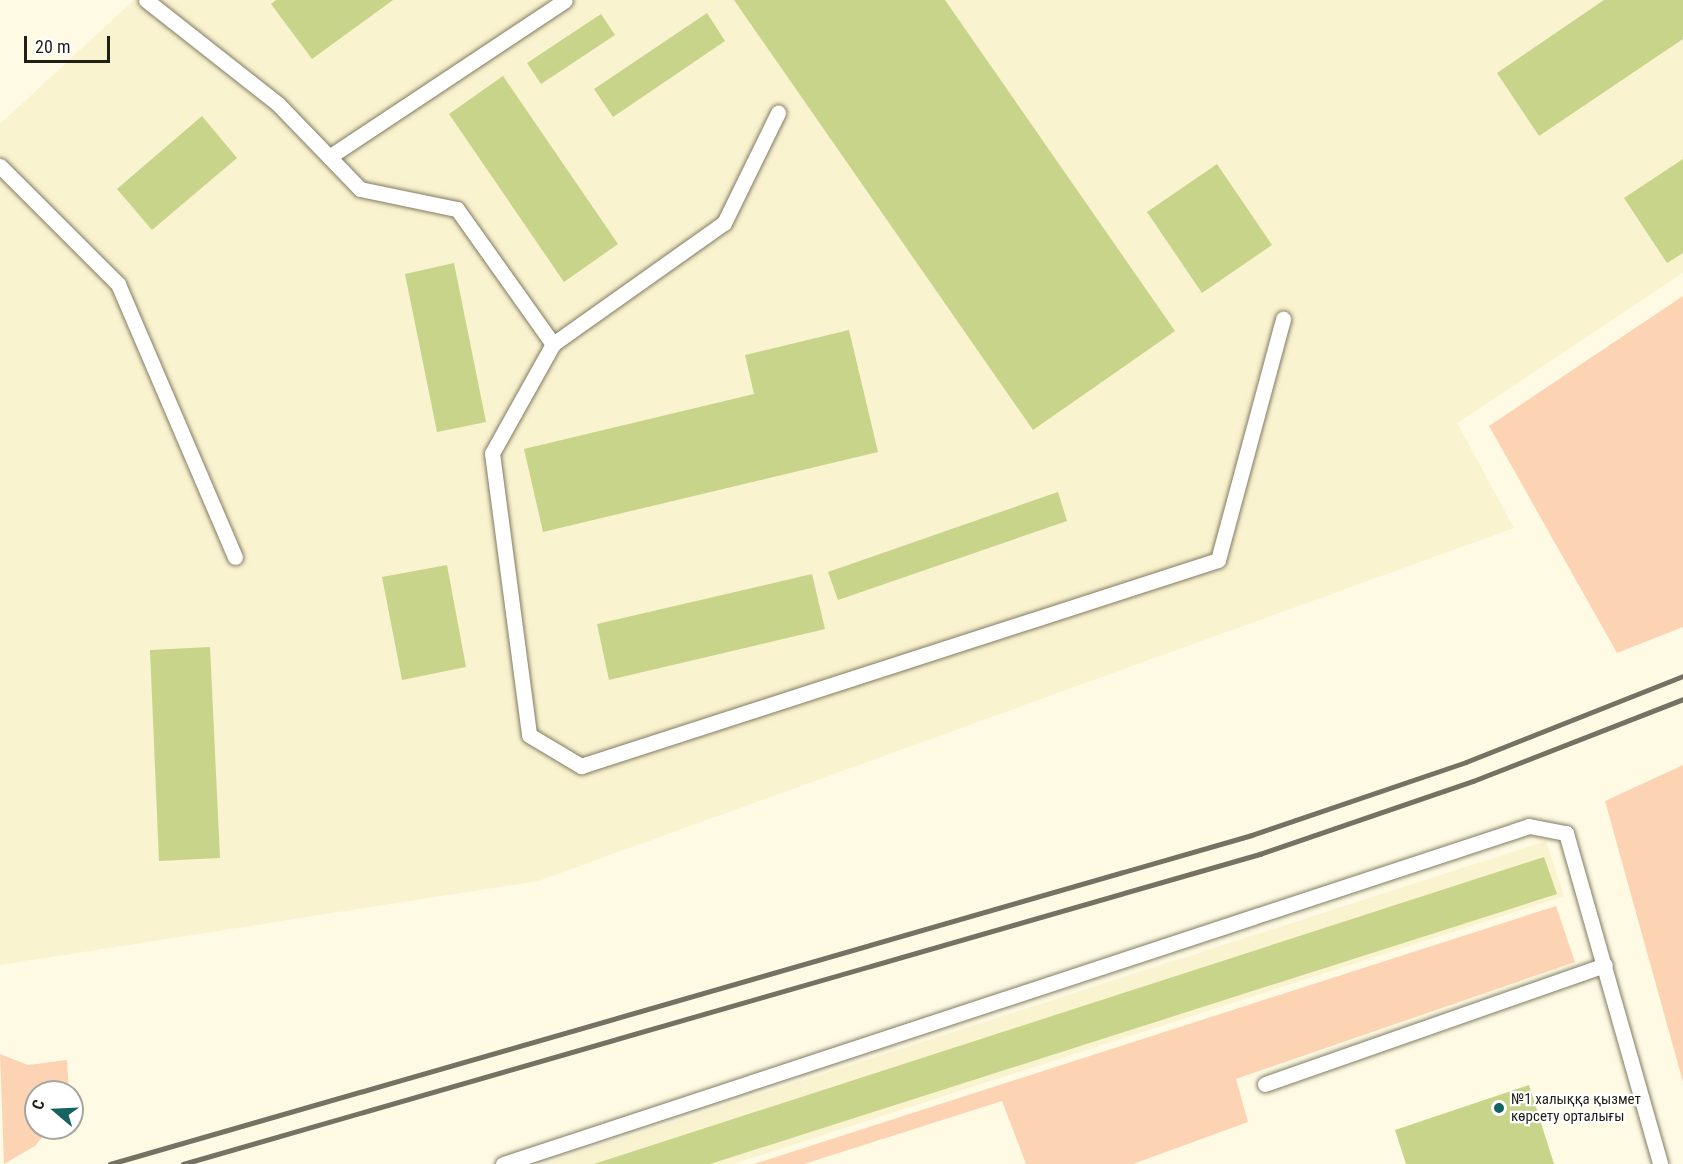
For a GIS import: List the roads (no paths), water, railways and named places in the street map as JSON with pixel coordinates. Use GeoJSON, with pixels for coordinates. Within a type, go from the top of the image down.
{"type":"FeatureCollection","features":[{"type":"Feature","properties":{"kind":"lane"},"geometry":{"type":"LineString","coordinates":[[146,0],[278,104],[360,189],[457,209],[553,344]]}},
{"type":"Feature","properties":{"kind":"lane"},"geometry":{"type":"LineString","coordinates":[[329,157],[565,0]]}},
{"type":"Feature","properties":{"kind":"lane"},"geometry":{"type":"LineString","coordinates":[[778,113],[724,224],[553,344],[492,453],[529,735],[581,765],[1218,560],[1283,319]]}},
{"type":"Feature","properties":{"kind":"lane"},"geometry":{"type":"LineString","coordinates":[[0,166],[117,284],[235,557]]}},
{"type":"Feature","properties":{"kind":"lane"},"geometry":{"type":"LineString","coordinates":[[502,1164],[1529,826],[1566,833],[1660,1164]]}},
{"type":"Feature","properties":{"kind":"lane"},"geometry":{"type":"LineString","coordinates":[[1265,1084],[1605,965]]}},
{"type":"Feature","properties":{"kind":"railway"},"geometry":{"type":"LineString","coordinates":[[110,1164],[1252,835],[1466,762],[1683,676]]}},
{"type":"Feature","properties":{"kind":"railway"},"geometry":{"type":"LineString","coordinates":[[183,1164],[1260,854],[1473,781],[1683,699]]}},
{"type":"Feature","properties":{"kind":"place","name":"№1 халыққа қызмет көрсету орталығы"},"geometry":{"type":"Point","coordinates":[1499,1108]}}]}
